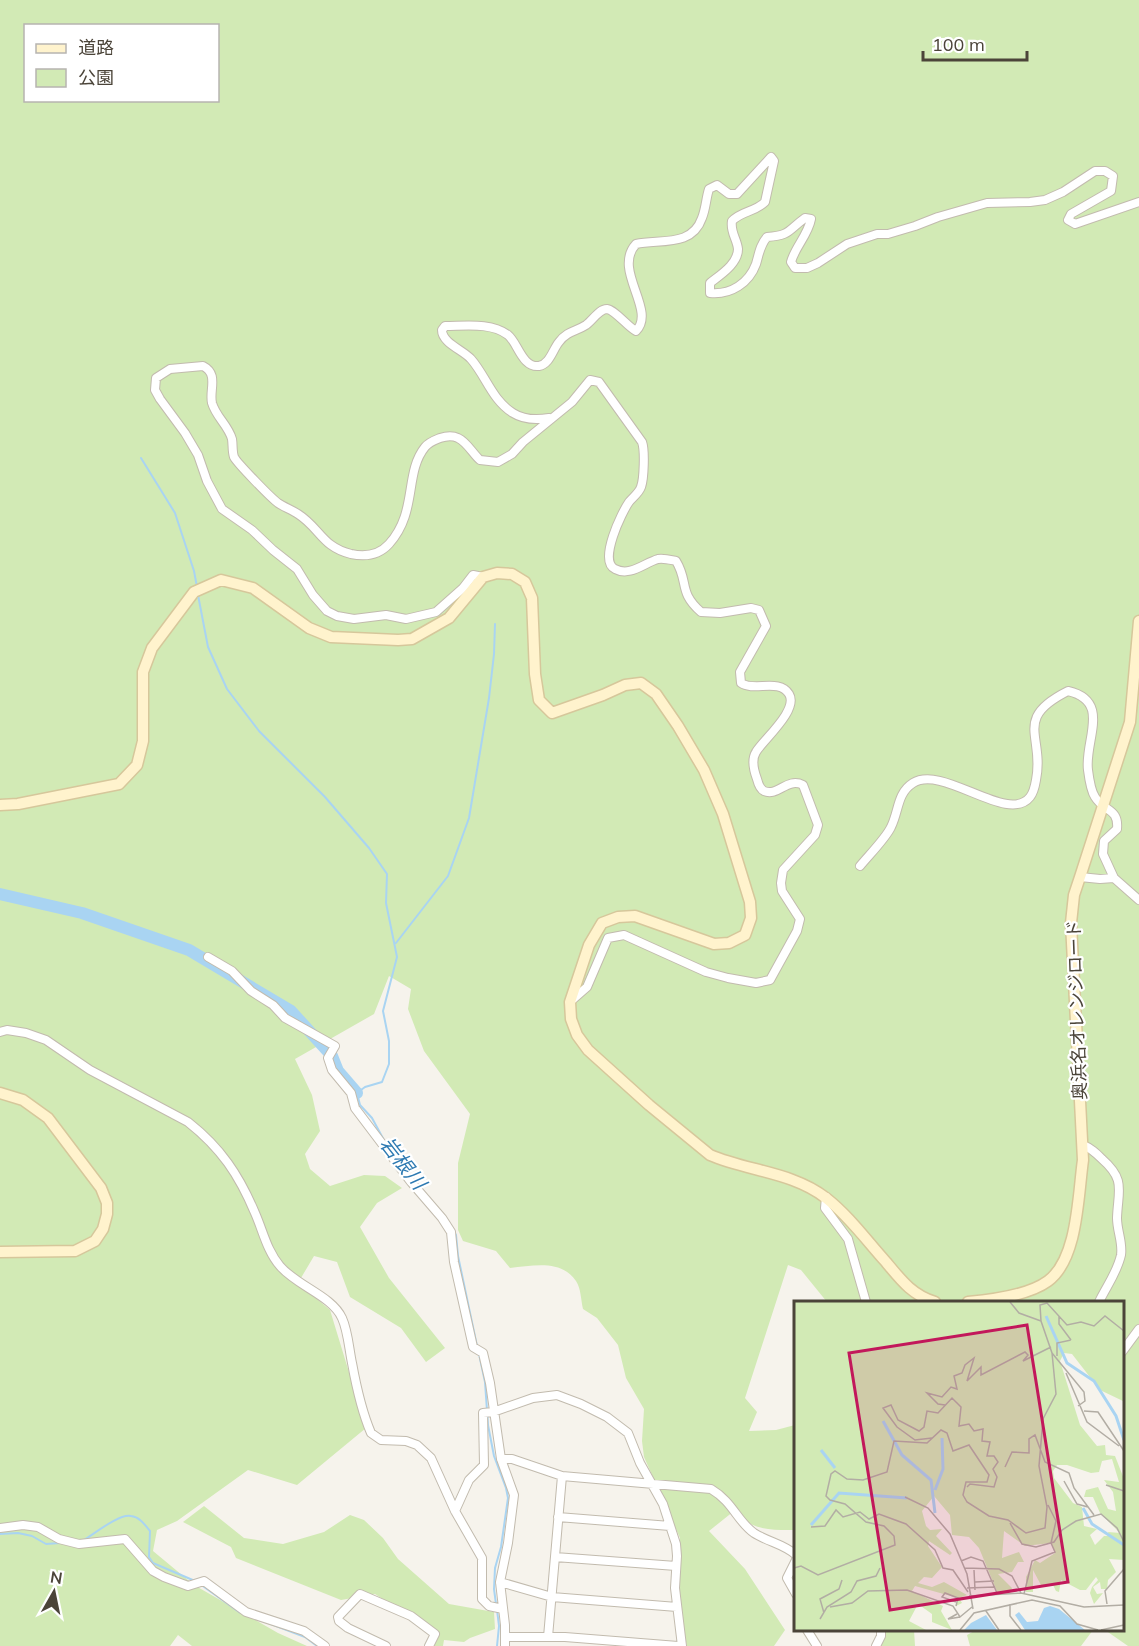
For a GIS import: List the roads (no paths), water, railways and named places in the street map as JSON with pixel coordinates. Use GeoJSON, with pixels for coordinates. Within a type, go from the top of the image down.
{"type":"FeatureCollection","features":[{"type":"Feature","properties":{"kind":"street"},"geometry":{"type":"LineString","coordinates":[[550,418],[535,420],[525,418],[505,408],[472,360],[444,338],[442,330],[445,326],[498,329],[511,338],[523,357],[531,364],[538,366],[546,363],[560,340],[575,328],[584,327],[606,309],[613,311],[630,329],[636,331],[640,326],[642,316],[628,263],[630,251],[636,244],[686,238],[695,231],[702,219],[709,189],[717,185],[729,194],[737,194],[771,158],[774,162],[765,202],[755,211],[738,215],[732,220],[732,232],[738,249],[736,256],[730,267],[710,283],[710,293],[729,291],[747,280],[753,271],[762,243],[767,237],[785,235],[805,218],[811,219],[810,225],[791,262],[795,268],[800,269],[818,263],[847,244],[987,203],[1045,200],[1063,192],[1095,171],[1105,171],[1113,176],[1111,191],[1071,214],[1068,220],[1075,224],[1139,202]]}},
{"type":"Feature","properties":{"kind":"street"},"geometry":{"type":"LineString","coordinates":[[570,1002],[587,987],[608,938],[624,935],[706,972],[756,983],[770,980],[797,931],[800,919],[782,891],[783,870],[815,835],[818,825],[803,785],[792,783],[773,792],[765,791],[761,789],[756,778],[753,766],[756,752],[780,724],[787,712],[790,698],[788,692],[781,687],[753,687],[741,683],[740,672],[766,626],[759,610],[751,608],[720,613],[701,612],[686,594],[681,568],[676,561],[660,558],[627,572],[615,570],[611,566],[608,559],[611,542],[628,503],[640,488],[645,449],[599,382],[590,380],[572,402],[550,418],[512,454],[498,462],[480,460],[460,439],[452,436],[430,442],[424,448],[417,463],[409,507],[396,536],[385,548],[372,555],[360,556],[333,547],[299,514],[269,496],[240,466],[234,456],[232,439],[218,417],[212,402],[213,376],[207,368],[203,366],[170,369],[156,378],[155,390],[198,454],[207,481],[222,508],[297,568],[313,595],[327,611],[337,616],[354,619],[386,615],[406,619],[436,612],[463,588],[473,575],[483,577],[497,573],[512,574],[525,582],[532,598],[535,674],[539,700],[552,713],[625,685],[641,683],[656,694],[704,770],[723,814],[750,902],[751,918],[745,935],[729,944],[714,944],[635,916],[618,917],[602,923],[589,945],[570,1002],[571,1018],[577,1035],[588,1050],[649,1105],[710,1155],[771,1173],[804,1185],[826,1197],[903,1282],[922,1298],[932,1301]]}},
{"type":"Feature","properties":{"kind":"street"},"geometry":{"type":"LineString","coordinates":[[0,805],[18,804],[119,784],[137,765],[143,741],[143,672],[153,648],[194,592],[221,580],[253,588],[309,628],[331,637],[398,640],[412,639],[449,618],[483,577]]}},
{"type":"Feature","properties":{"kind":"street","name":"奥浜名オレンジロード"},"geometry":{"type":"LineString","coordinates":[[973,1301],[1028,1291],[1046,1283],[1058,1273],[1066,1258],[1072,1234],[1080,1191],[1083,1145],[1071,922],[1074,895],[1130,722],[1139,621]]}},
{"type":"Feature","properties":{"kind":"street"},"geometry":{"type":"LineString","coordinates":[[860,866],[887,834],[892,826],[903,792],[916,781],[933,778],[994,801],[1014,804],[1024,802],[1030,797],[1038,773],[1034,720],[1040,710],[1068,691],[1080,694],[1086,699],[1093,713],[1094,724],[1089,744],[1088,770],[1094,796],[1103,806],[1112,810],[1117,818],[1117,829],[1104,841],[1103,854],[1114,878],[1139,900]]}},
{"type":"Feature","properties":{"kind":"street"},"geometry":{"type":"LineString","coordinates":[[1080,878],[1114,878]]}},
{"type":"Feature","properties":{"kind":"street"},"geometry":{"type":"LineString","coordinates":[[208,957],[232,971],[285,1018],[335,1046],[328,1058],[332,1070],[351,1093],[355,1108],[451,1232],[454,1262],[473,1347],[483,1353],[490,1383],[493,1412],[501,1460],[514,1495],[500,1582],[505,1642],[548,1637],[564,1642],[680,1646],[675,1588],[676,1544],[663,1504],[640,1463],[633,1442],[628,1433],[607,1417],[557,1395],[533,1398],[493,1412],[483,1413],[484,1465],[469,1480],[455,1511]]}},
{"type":"Feature","properties":{"kind":"street"},"geometry":{"type":"LineString","coordinates":[[0,1032],[7,1030],[26,1033],[46,1040],[90,1070],[188,1122],[210,1141],[230,1164],[255,1212],[269,1251],[280,1266],[292,1279],[327,1301],[343,1319],[352,1366],[369,1429],[381,1440],[406,1440],[417,1445],[431,1458],[455,1511],[482,1558],[482,1599],[489,1606],[503,1609]]}},
{"type":"Feature","properties":{"kind":"street"},"geometry":{"type":"LineString","coordinates":[[0,1093],[23,1100],[48,1118],[101,1188],[107,1214],[103,1229],[95,1241],[75,1251],[0,1252]]}},
{"type":"Feature","properties":{"kind":"street"},"geometry":{"type":"LineString","coordinates":[[1083,1145],[1114,1168],[1118,1177],[1120,1200],[1117,1220],[1120,1257],[1115,1273],[1100,1301]]}},
{"type":"Feature","properties":{"kind":"street"},"geometry":{"type":"LineString","coordinates":[[826,1197],[825,1208],[848,1239],[866,1301]]}},
{"type":"Feature","properties":{"kind":"street"},"geometry":{"type":"LineString","coordinates":[[1124,1349],[1139,1329]]}},
{"type":"Feature","properties":{"kind":"street"},"geometry":{"type":"LineString","coordinates":[[501,1460],[512,1460],[562,1476],[711,1489],[723,1496],[753,1532],[786,1548],[794,1555]]}},
{"type":"Feature","properties":{"kind":"street"},"geometry":{"type":"LineString","coordinates":[[548,1637],[562,1476]]}},
{"type":"Feature","properties":{"kind":"street"},"geometry":{"type":"LineString","coordinates":[[558,1517],[670,1526]]}},
{"type":"Feature","properties":{"kind":"street"},"geometry":{"type":"LineString","coordinates":[[0,1528],[23,1525],[38,1527],[59,1539],[79,1544],[125,1539],[153,1571],[164,1577],[188,1586],[204,1581],[246,1612],[304,1631],[325,1646]]}},
{"type":"Feature","properties":{"kind":"street"},"geometry":{"type":"LineString","coordinates":[[555,1557],[676,1566]]}},
{"type":"Feature","properties":{"kind":"street"},"geometry":{"type":"LineString","coordinates":[[794,1562],[787,1578],[794,1592]]}},
{"type":"Feature","properties":{"kind":"street"},"geometry":{"type":"LineString","coordinates":[[500,1582],[552,1597],[677,1607]]}},
{"type":"Feature","properties":{"kind":"street"},"geometry":{"type":"LineString","coordinates":[[386,1646],[348,1628],[339,1621],[338,1617],[360,1594],[411,1616],[435,1634],[429,1646]]}},
{"type":"Feature","properties":{"kind":"street"},"geometry":{"type":"LineString","coordinates":[[808,1631],[817,1646]]}},
{"type":"Feature","properties":{"kind":"street"},"geometry":{"type":"LineString","coordinates":[[876,1646],[881,1631]]}},
{"type":"Feature","properties":{"kind":"waterway"},"geometry":{"type":"LineString","coordinates":[[141,458],[175,513],[197,587]]}},
{"type":"Feature","properties":{"kind":"waterway"},"geometry":{"type":"LineString","coordinates":[[198,595],[208,647],[227,689],[259,731],[325,797],[369,848],[387,874],[386,903],[397,957],[383,1011],[389,1041],[389,1064],[382,1082],[365,1087],[357,1093],[360,1105],[372,1118],[385,1142]]}},
{"type":"Feature","properties":{"kind":"waterway"},"geometry":{"type":"LineString","coordinates":[[396,943],[448,876],[469,818],[489,698],[495,624]]}},
{"type":"Feature","properties":{"kind":"waterway","name":"岩根川"},"geometry":{"type":"LineString","coordinates":[[0,894],[82,913],[189,950],[291,1011],[332,1056],[338,1071],[357,1093]]}},
{"type":"Feature","properties":{"kind":"waterway","name":"岩根川"},"geometry":{"type":"LineString","coordinates":[[445,1216],[456,1235],[458,1256],[477,1346]]}},
{"type":"Feature","properties":{"kind":"waterway","name":"岩根川"},"geometry":{"type":"LineString","coordinates":[[479,1354],[485,1382],[488,1425],[494,1456],[508,1498],[501,1547],[495,1568],[496,1604]]}},
{"type":"Feature","properties":{"kind":"waterway"},"geometry":{"type":"LineString","coordinates":[[84,1540],[120,1518],[126,1516],[137,1518],[150,1531],[149,1557],[153,1563],[195,1581]]}},
{"type":"Feature","properties":{"kind":"waterway"},"geometry":{"type":"LineString","coordinates":[[0,1534],[18,1533],[32,1536],[46,1544],[60,1543]]}},
{"type":"Feature","properties":{"kind":"waterway"},"geometry":{"type":"LineString","coordinates":[[200,1584],[239,1612],[305,1637],[317,1646]]}},
{"type":"Feature","properties":{"kind":"waterway","name":"岩根川"},"geometry":{"type":"LineString","coordinates":[[497,1610],[499,1626],[497,1646]]}}]}
